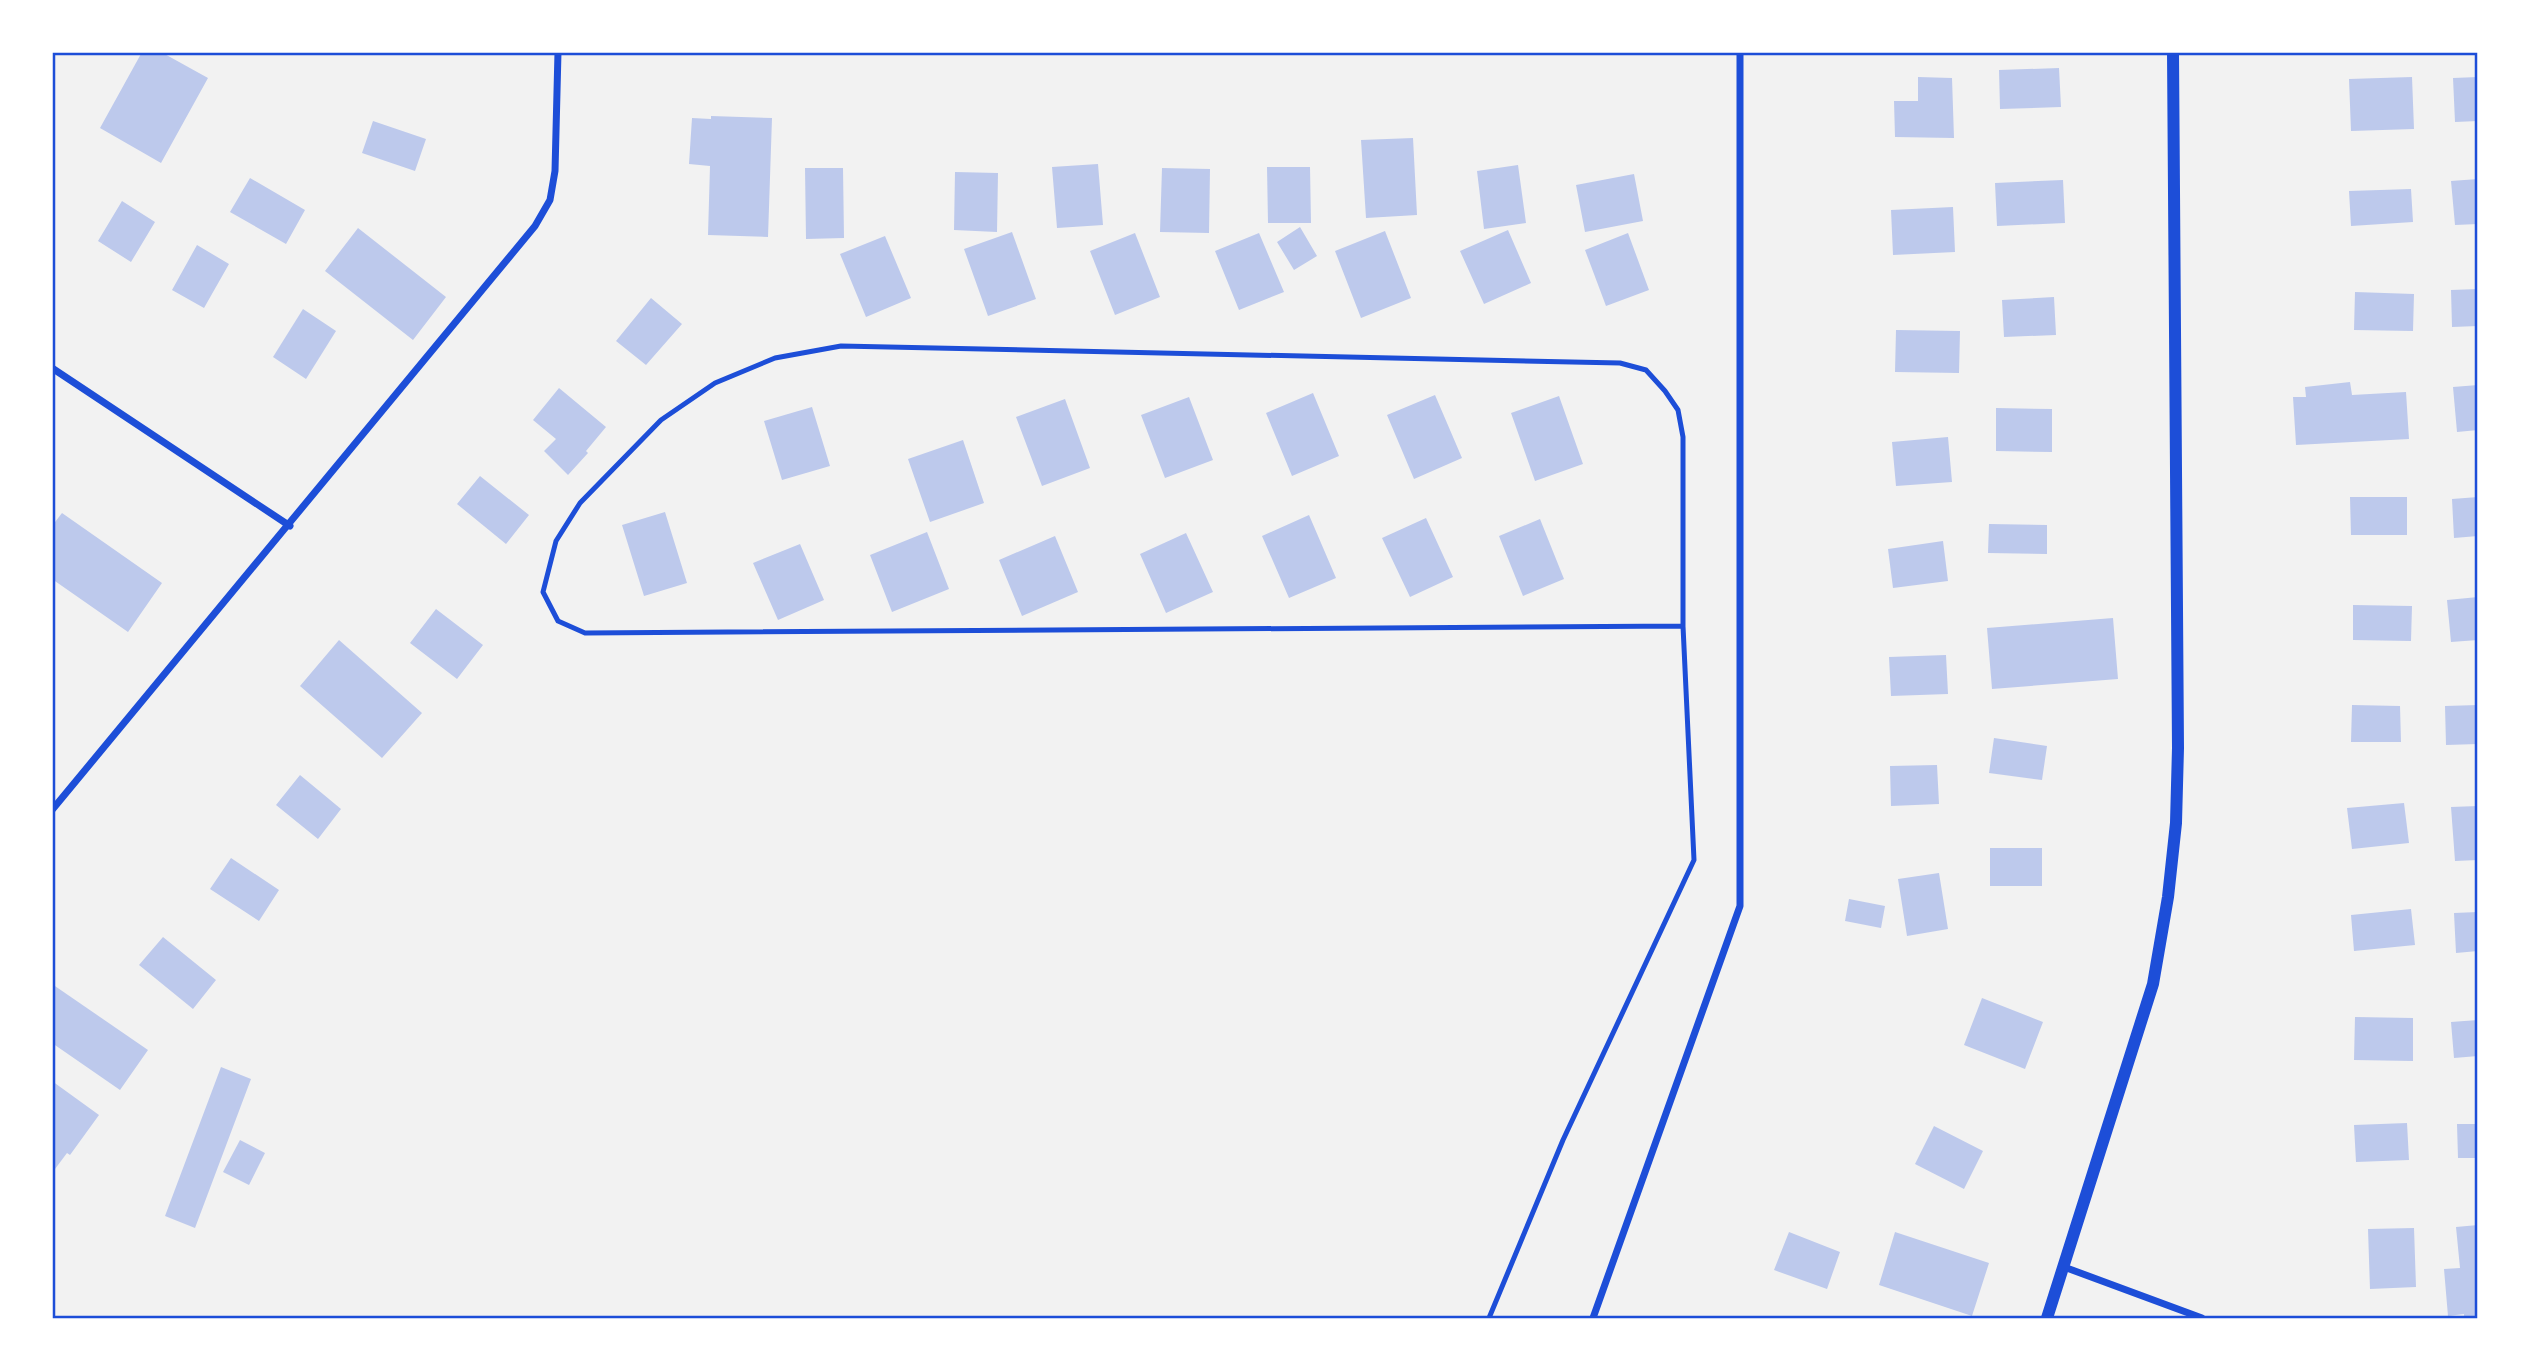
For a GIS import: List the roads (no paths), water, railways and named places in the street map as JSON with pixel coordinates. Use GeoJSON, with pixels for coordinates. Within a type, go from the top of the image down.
{"type":"FeatureCollection","features":[{"type":"Feature","properties":{"kind":"street"},"geometry":{"type":"LineString","coordinates":[[52,810],[290,526],[535,226],[550,200],[555,172],[558,52]]}},
{"type":"Feature","properties":{"kind":"street"},"geometry":{"type":"LineString","coordinates":[[1593,1318],[1740,906],[1740,52]]}},
{"type":"Feature","properties":{"kind":"street"},"geometry":{"type":"LineString","coordinates":[[2047,1318],[2153,984],[2168,897],[2176,823],[2178,748],[2173,52]]}},
{"type":"Feature","properties":{"kind":"street"},"geometry":{"type":"LineString","coordinates":[[52,368],[290,526]]}},
{"type":"Feature","properties":{"kind":"street"},"geometry":{"type":"LineString","coordinates":[[2064,1268],[2202,1318]]}},
{"type":"Feature","properties":{"kind":"lane"},"geometry":{"type":"LineString","coordinates":[[1489,1318],[1563,1140],[1694,860],[1683,626],[1683,437],[1678,410],[1646,370],[1620,363],[841,346],[775,358],[715,383],[661,420],[580,503],[556,541],[543,592],[558,621],[585,633],[1683,626]]}}]}
